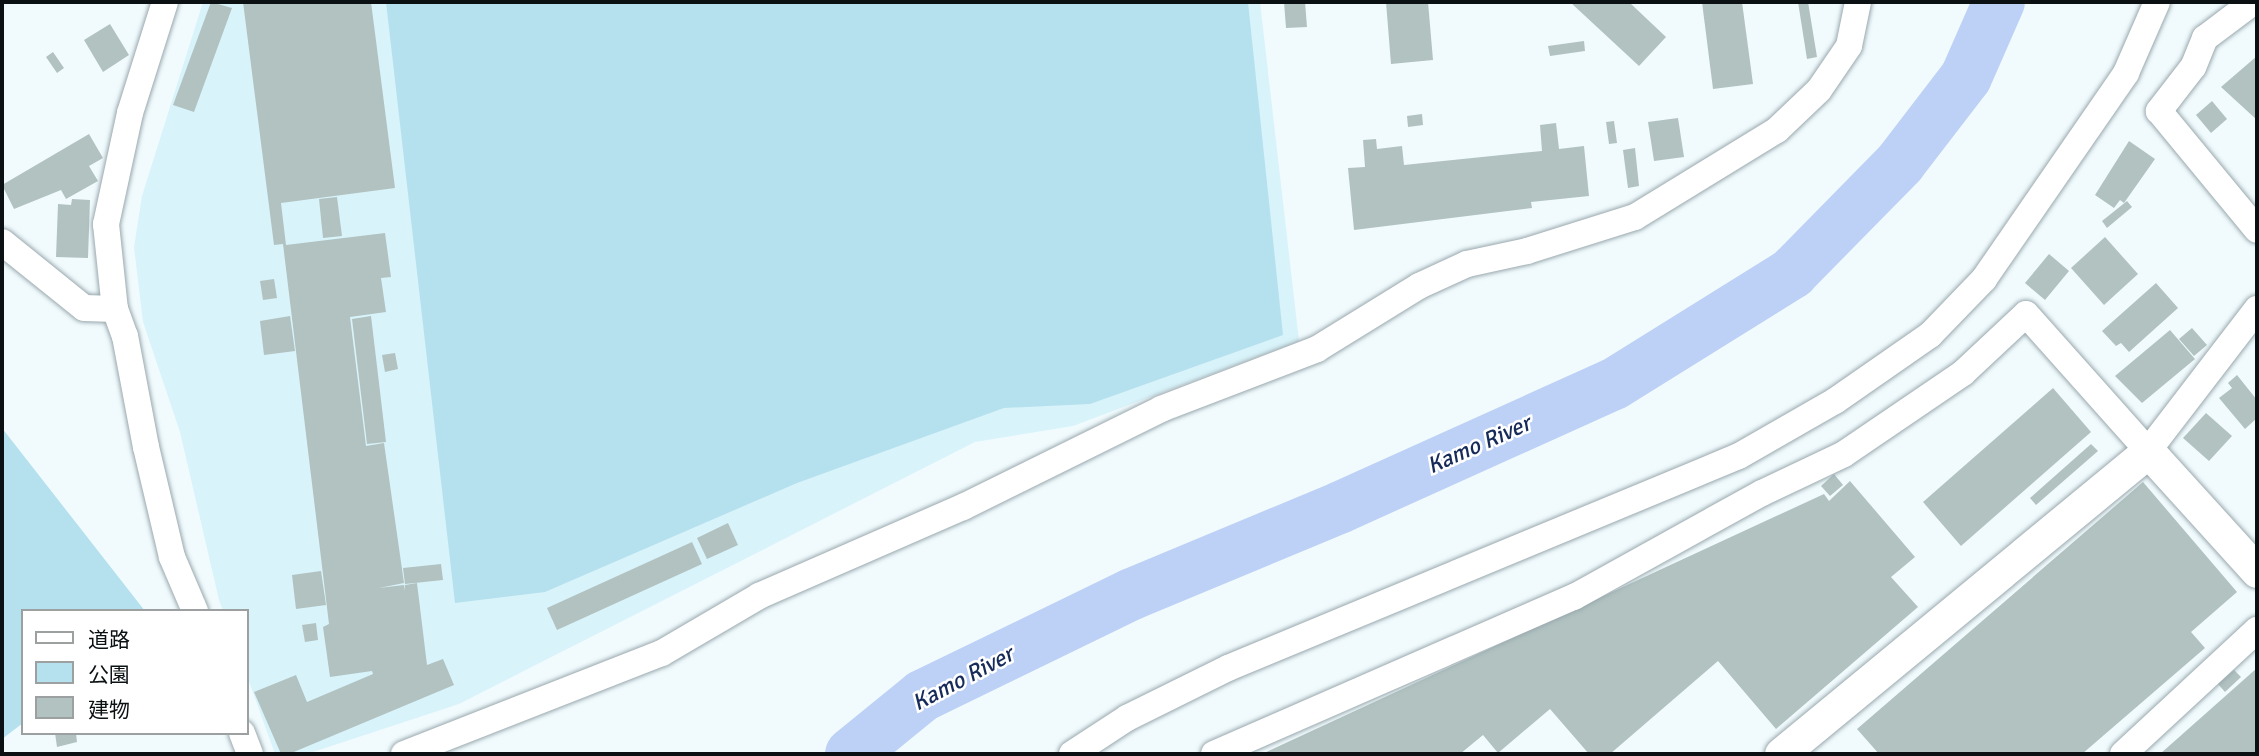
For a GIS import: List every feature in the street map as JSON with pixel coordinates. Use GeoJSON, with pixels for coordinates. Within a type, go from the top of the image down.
{"type":"FeatureCollection","features":[{"type":"Feature","properties":{"kind":"street"},"geometry":{"type":"LineString","coordinates":[[165,2],[130,113],[106,224],[115,309],[125,335],[172,557],[194,609]]}},
{"type":"Feature","properties":{"kind":"street"},"geometry":{"type":"LineString","coordinates":[[404,754],[662,653],[759,596],[963,507],[1161,409],[1317,349],[1419,286],[1467,264],[1527,251],[1635,217],[1777,130],[1819,90],[1849,46],[1858,2]]}},
{"type":"Feature","properties":{"kind":"street"},"geometry":{"type":"LineString","coordinates":[[1072,754],[1127,718],[1228,668],[1728,461],[1835,401],[1930,335],[1984,279],[2126,73],[2153,2]]}},
{"type":"Feature","properties":{"kind":"street"},"geometry":{"type":"LineString","coordinates":[[2253,2],[2205,38],[2193,67],[2159,111],[2257,230]]}},
{"type":"Feature","properties":{"kind":"street"},"geometry":{"type":"LineString","coordinates":[[2,242],[84,308],[115,309]]}},
{"type":"Feature","properties":{"kind":"street"},"geometry":{"type":"LineString","coordinates":[[1781,754],[2148,452],[2257,309]]}},
{"type":"Feature","properties":{"kind":"street"},"geometry":{"type":"LineString","coordinates":[[1214,754],[1574,597],[1762,493],[1844,454],[1963,373],[2026,314],[2257,571]]}},
{"type":"Feature","properties":{"kind":"street"},"geometry":{"type":"LineString","coordinates":[[2123,754],[2257,631]]}},
{"type":"Feature","properties":{"kind":"street"},"geometry":{"type":"LineString","coordinates":[[243,735],[250,754]]}},
{"type":"Feature","properties":{"kind":"shaded area"},"geometry":{"type":"Polygon","coordinates":[[[203,2],[1260,2],[1299,341],[1073,426],[975,442],[459,704],[307,754],[275,754],[248,679],[248,609],[222,609],[180,432],[143,322],[134,247],[142,196],[203,2]]]}},
{"type":"Feature","properties":{"kind":"green space"},"geometry":{"type":"Polygon","coordinates":[[[386,2],[1248,2],[1283,335],[1090,404],[1004,408],[797,483],[545,592],[455,603],[386,2]]]}},
{"type":"Feature","properties":{"kind":"green space"},"geometry":{"type":"Polygon","coordinates":[[[2,428],[143,609],[21,609],[21,725],[2,739],[2,428]]]}},
{"type":"Feature","properties":{"kind":"building"},"geometry":{"type":"Polygon","coordinates":[[[211,2],[232,8],[194,112],[173,105],[211,2]]]}},
{"type":"Feature","properties":{"kind":"building"},"geometry":{"type":"Polygon","coordinates":[[[243,2],[371,2],[395,188],[281,203],[286,245],[385,233],[391,277],[381,278],[386,312],[350,317],[366,446],[384,443],[404,583],[379,588],[404,585],[405,591],[405,585],[417,583],[427,665],[443,659],[454,685],[289,754],[281,754],[254,692],[296,675],[307,702],[373,674],[372,671],[330,677],[323,627],[329,624],[283,244],[274,245],[243,2]]]}},
{"type":"Feature","properties":{"kind":"building"},"geometry":{"type":"Polygon","coordinates":[[[1284,2],[1305,2],[1307,27],[1286,28],[1284,2]]]}},
{"type":"Feature","properties":{"kind":"building"},"geometry":{"type":"Polygon","coordinates":[[[1386,2],[1428,2],[1433,60],[1391,64],[1386,2]]]}},
{"type":"Feature","properties":{"kind":"building"},"geometry":{"type":"Polygon","coordinates":[[[1570,2],[1629,2],[1666,37],[1639,66],[1570,2]]]}},
{"type":"Feature","properties":{"kind":"building"},"geometry":{"type":"Polygon","coordinates":[[[1702,2],[1742,2],[1753,84],[1713,89],[1702,2]]]}},
{"type":"Feature","properties":{"kind":"building"},"geometry":{"type":"Polygon","coordinates":[[[1798,2],[1808,2],[1817,57],[1807,59],[1798,2]]]}},
{"type":"Feature","properties":{"kind":"building"},"geometry":{"type":"Polygon","coordinates":[[[110,24],[129,55],[103,72],[84,40],[110,24]]]}},
{"type":"Feature","properties":{"kind":"building"},"geometry":{"type":"Polygon","coordinates":[[[1584,41],[1585,51],[1550,56],[1548,46],[1584,41]]]}},
{"type":"Feature","properties":{"kind":"building"},"geometry":{"type":"Polygon","coordinates":[[[53,52],[64,68],[57,73],[46,57],[53,52]]]}},
{"type":"Feature","properties":{"kind":"building"},"geometry":{"type":"Polygon","coordinates":[[[2257,56],[2257,120],[2221,87],[2257,56]]]}},
{"type":"Feature","properties":{"kind":"building"},"geometry":{"type":"Polygon","coordinates":[[[2212,101],[2227,119],[2211,133],[2196,115],[2212,101]]]}},
{"type":"Feature","properties":{"kind":"building"},"geometry":{"type":"Polygon","coordinates":[[[1422,114],[1423,125],[1408,127],[1407,116],[1422,114]]]}},
{"type":"Feature","properties":{"kind":"building"},"geometry":{"type":"Polygon","coordinates":[[[1678,118],[1684,157],[1654,161],[1648,122],[1678,118]]]}},
{"type":"Feature","properties":{"kind":"building"},"geometry":{"type":"Polygon","coordinates":[[[1614,121],[1617,143],[1609,144],[1606,122],[1614,121]]]}},
{"type":"Feature","properties":{"kind":"building"},"geometry":{"type":"Polygon","coordinates":[[[1556,123],[1559,149],[1584,146],[1589,196],[1531,202],[1532,208],[1354,230],[1348,168],[1365,167],[1363,140],[1376,139],[1377,149],[1402,146],[1404,165],[1542,151],[1540,125],[1556,123]]]}},
{"type":"Feature","properties":{"kind":"building"},"geometry":{"type":"Polygon","coordinates":[[[89,134],[103,158],[89,166],[98,181],[66,199],[61,190],[14,209],[2,185],[89,134]]]}},
{"type":"Feature","properties":{"kind":"building"},"geometry":{"type":"Polygon","coordinates":[[[2129,141],[2155,159],[2124,203],[2120,200],[2114,208],[2095,195],[2129,141]]]}},
{"type":"Feature","properties":{"kind":"building"},"geometry":{"type":"Polygon","coordinates":[[[1635,148],[1639,186],[1628,188],[1623,150],[1635,148]]]}},
{"type":"Feature","properties":{"kind":"building"},"geometry":{"type":"Polygon","coordinates":[[[337,197],[342,236],[323,238],[319,199],[337,197]]]}},
{"type":"Feature","properties":{"kind":"building"},"geometry":{"type":"Polygon","coordinates":[[[72,199],[90,200],[88,258],[56,257],[58,204],[71,205],[72,199]]]}},
{"type":"Feature","properties":{"kind":"building"},"geometry":{"type":"Polygon","coordinates":[[[2127,201],[2132,207],[2107,228],[2102,221],[2127,201]]]}},
{"type":"Feature","properties":{"kind":"building"},"geometry":{"type":"Polygon","coordinates":[[[2105,237],[2138,274],[2104,305],[2071,268],[2105,237]]]}},
{"type":"Feature","properties":{"kind":"building"},"geometry":{"type":"Polygon","coordinates":[[[2049,254],[2069,271],[2045,300],[2025,283],[2049,254]]]}},
{"type":"Feature","properties":{"kind":"building"},"geometry":{"type":"Polygon","coordinates":[[[274,279],[277,298],[263,300],[260,281],[274,279]]]}},
{"type":"Feature","properties":{"kind":"building"},"geometry":{"type":"Polygon","coordinates":[[[2156,283],[2178,308],[2129,352],[2121,343],[2116,346],[2102,331],[2156,283]]]}},
{"type":"Feature","properties":{"kind":"building"},"geometry":{"type":"Polygon","coordinates":[[[290,316],[295,351],[264,355],[260,321],[290,316]]]}},
{"type":"Feature","properties":{"kind":"building"},"geometry":{"type":"Polygon","coordinates":[[[371,316],[386,442],[367,444],[352,319],[371,316]]]}},
{"type":"Feature","properties":{"kind":"building"},"geometry":{"type":"Polygon","coordinates":[[[2192,328],[2207,345],[2194,356],[2179,339],[2192,328]]]}},
{"type":"Feature","properties":{"kind":"building"},"geometry":{"type":"Polygon","coordinates":[[[2170,330],[2195,359],[2142,403],[2115,376],[2170,330]]]}},
{"type":"Feature","properties":{"kind":"building"},"geometry":{"type":"Polygon","coordinates":[[[395,353],[398,369],[385,372],[382,355],[395,353]]]}},
{"type":"Feature","properties":{"kind":"building"},"geometry":{"type":"Polygon","coordinates":[[[2237,375],[2257,400],[2257,418],[2245,429],[2219,398],[2232,388],[2228,383],[2237,375]]]}},
{"type":"Feature","properties":{"kind":"building"},"geometry":{"type":"Polygon","coordinates":[[[2053,388],[2091,432],[1961,546],[1923,502],[2053,388]]]}},
{"type":"Feature","properties":{"kind":"building"},"geometry":{"type":"Polygon","coordinates":[[[2206,413],[2232,436],[2209,461],[2183,438],[2206,413]]]}},
{"type":"Feature","properties":{"kind":"building"},"geometry":{"type":"Polygon","coordinates":[[[2091,444],[2098,451],[2036,505],[2030,498],[2091,444]]]}},
{"type":"Feature","properties":{"kind":"building"},"geometry":{"type":"Polygon","coordinates":[[[1834,474],[1843,485],[1830,496],[1821,486],[1834,474]]]}},
{"type":"Feature","properties":{"kind":"building"},"geometry":{"type":"Polygon","coordinates":[[[1850,481],[1915,557],[1891,577],[1918,607],[1776,729],[1718,661],[1610,754],[1589,754],[1550,709],[1498,753],[1483,735],[1460,754],[1262,754],[1824,494],[1829,501],[1850,481]]]}},
{"type":"Feature","properties":{"kind":"building"},"geometry":{"type":"Polygon","coordinates":[[[2143,482],[2237,592],[2191,632],[2205,648],[2082,754],[1879,754],[1857,729],[2143,482]]]}},
{"type":"Feature","properties":{"kind":"building"},"geometry":{"type":"Polygon","coordinates":[[[728,523],[738,545],[707,559],[697,538],[728,523]]]}},
{"type":"Feature","properties":{"kind":"building"},"geometry":{"type":"Polygon","coordinates":[[[692,542],[702,564],[557,630],[547,608],[692,542]]]}},
{"type":"Feature","properties":{"kind":"building"},"geometry":{"type":"Polygon","coordinates":[[[441,564],[443,580],[405,584],[403,568],[441,564]]]}},
{"type":"Feature","properties":{"kind":"building"},"geometry":{"type":"Polygon","coordinates":[[[321,571],[326,605],[296,609],[292,575],[321,571]]]}},
{"type":"Feature","properties":{"kind":"building"},"geometry":{"type":"Polygon","coordinates":[[[316,623],[318,640],[305,642],[302,625],[316,623]]]}},
{"type":"Feature","properties":{"kind":"building"},"geometry":{"type":"Polygon","coordinates":[[[2257,668],[2257,754],[2160,754],[2257,668]]]}},
{"type":"Feature","properties":{"kind":"building"},"geometry":{"type":"Polygon","coordinates":[[[2234,670],[2241,677],[2225,692],[2218,684],[2234,670]]]}},
{"type":"Feature","properties":{"kind":"building"},"geometry":{"type":"Polygon","coordinates":[[[55,735],[76,735],[77,742],[57,747],[55,735]]]}},
{"type":"Feature","properties":{"kind":"waterway","name":"Kamo River"},"geometry":{"type":"LineString","coordinates":[[851,754],[922,696],[1132,594],[1341,507],[1614,384],[1792,273],[1900,163],[1966,77],[1999,2]]}}]}
